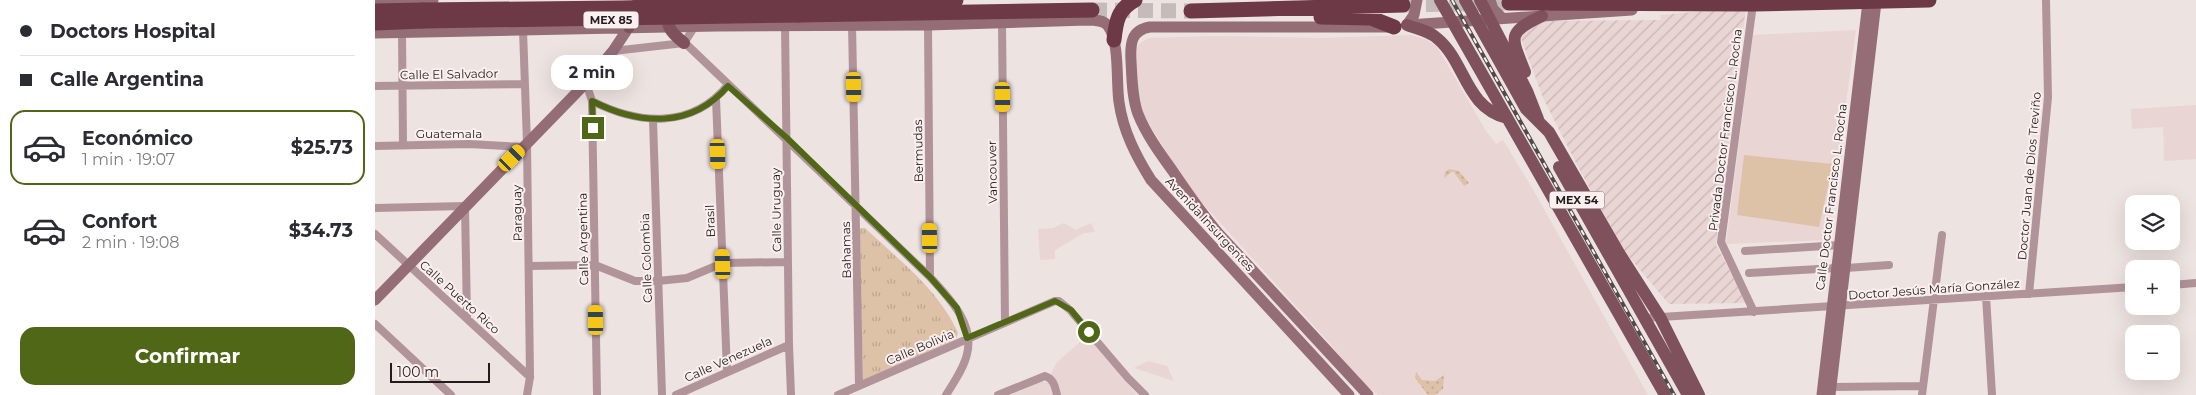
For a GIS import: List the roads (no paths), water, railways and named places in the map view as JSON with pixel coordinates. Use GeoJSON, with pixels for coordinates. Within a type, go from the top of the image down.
{"type":"FeatureCollection","features":[{"type":"Feature","properties":{"kind":"highway","name":"MEX 85"},"geometry":{"type":"LineString","coordinates":[[799,9],[887,1],[956,0]]}},
{"type":"Feature","properties":{"kind":"highway"},"geometry":{"type":"LineString","coordinates":[[1113,40],[1119,13],[1127,4],[1135,0]]}},
{"type":"Feature","properties":{"kind":"highway"},"geometry":{"type":"LineString","coordinates":[[1509,3],[1753,4],[1929,0]]}},
{"type":"Feature","properties":{"kind":"highway"},"geometry":{"type":"LineString","coordinates":[[1191,11],[1410,2]]}},
{"type":"Feature","properties":{"kind":"highway","name":"MEX 85"},"geometry":{"type":"LineString","coordinates":[[375,11],[621,8],[799,9],[876,14],[1092,10]]}},
{"type":"Feature","properties":{"kind":"highway"},"geometry":{"type":"LineString","coordinates":[[1260,9],[1308,16],[1371,18],[1400,26]]}},
{"type":"Feature","properties":{"kind":"highway","name":"MEX 85"},"geometry":{"type":"LineString","coordinates":[[375,23],[426,11]]}},
{"type":"Feature","properties":{"kind":"highway"},"geometry":{"type":"LineString","coordinates":[[876,14],[884,19],[939,20],[954,23]]}},
{"type":"Feature","properties":{"kind":"main road"},"geometry":{"type":"LineString","coordinates":[[514,0],[521,9],[522,16],[517,30]]}},
{"type":"Feature","properties":{"kind":"main road"},"geometry":{"type":"LineString","coordinates":[[589,29],[602,20],[603,8],[597,0]]}},
{"type":"Feature","properties":{"kind":"main road"},"geometry":{"type":"LineString","coordinates":[[635,28],[639,0]]}},
{"type":"Feature","properties":{"kind":"main road"},"geometry":{"type":"LineString","coordinates":[[375,300],[586,83],[635,28],[650,0]]}},
{"type":"Feature","properties":{"kind":"main road"},"geometry":{"type":"LineString","coordinates":[[666,0],[673,27]]}},
{"type":"Feature","properties":{"kind":"main road"},"geometry":{"type":"LineString","coordinates":[[708,0],[704,8],[705,14],[707,19],[716,26]]}},
{"type":"Feature","properties":{"kind":"main road","name":"MEX 54"},"geometry":{"type":"LineString","coordinates":[[1440,0],[1665,395]]}},
{"type":"Feature","properties":{"kind":"main road","name":"MEX 54"},"geometry":{"type":"LineString","coordinates":[[1465,0],[1526,110],[1549,132],[1619,253],[1660,317],[1699,395]]}},
{"type":"Feature","properties":{"kind":"main road","name":"MEX 54"},"geometry":{"type":"LineString","coordinates":[[1480,0],[1495,18],[1535,109],[1542,137],[1688,395]]}},
{"type":"Feature","properties":{"kind":"main road"},"geometry":{"type":"LineString","coordinates":[[1490,0],[1495,18]]}},
{"type":"Feature","properties":{"kind":"main road"},"geometry":{"type":"LineString","coordinates":[[375,1],[426,11]]}},
{"type":"Feature","properties":{"kind":"main road"},"geometry":{"type":"LineString","coordinates":[[681,1],[671,33],[684,43]]}},
{"type":"Feature","properties":{"kind":"main road"},"geometry":{"type":"LineString","coordinates":[[681,1],[697,26]]}},
{"type":"Feature","properties":{"kind":"main road"},"geometry":{"type":"LineString","coordinates":[[1400,26],[1414,15],[1410,2]]}},
{"type":"Feature","properties":{"kind":"main road","name":"Calle Doctor Francisco L. Rocha"},"geometry":{"type":"LineString","coordinates":[[1831,391],[1841,268],[1872,2]]}},
{"type":"Feature","properties":{"kind":"main road"},"geometry":{"type":"LineString","coordinates":[[1400,26],[1451,20],[1659,8],[1670,4]]}},
{"type":"Feature","properties":{"kind":"main road"},"geometry":{"type":"LineString","coordinates":[[1541,16],[1518,28],[1515,35],[1516,47],[1532,89],[1561,145],[1566,163]]}},
{"type":"Feature","properties":{"kind":"main road"},"geometry":{"type":"LineString","coordinates":[[375,33],[697,26],[928,25],[1098,20],[1107,24],[1113,40]]}},
{"type":"Feature","properties":{"kind":"main road"},"geometry":{"type":"LineString","coordinates":[[1400,26],[1437,38],[1447,49],[1476,99],[1496,115],[1507,118]]}},
{"type":"Feature","properties":{"kind":"main road","name":"Avenida Insurgentes"},"geometry":{"type":"LineString","coordinates":[[1362,393],[1200,211],[1149,135],[1138,114],[1134,100],[1130,51],[1132,40],[1137,31],[1150,27],[1400,26]]}},
{"type":"Feature","properties":{"kind":"main road"},"geometry":{"type":"LineString","coordinates":[[604,28],[611,39],[613,51]]}},
{"type":"Feature","properties":{"kind":"main road","name":"Avenida Insurgentes"},"geometry":{"type":"LineString","coordinates":[[1113,40],[1119,104],[1125,129],[1140,162],[1151,180],[1349,395]]}},
{"type":"Feature","properties":{"kind":"main road"},"geometry":{"type":"LineString","coordinates":[[1116,71],[1124,71],[1134,100]]}},
{"type":"Feature","properties":{"kind":"main road","name":"Calle Doctor Francisco L. Rocha"},"geometry":{"type":"LineString","coordinates":[[1841,268],[1839,245],[1858,124]]}},
{"type":"Feature","properties":{"kind":"main road"},"geometry":{"type":"LineString","coordinates":[[1140,162],[1154,163],[1163,156]]}},
{"type":"Feature","properties":{"kind":"main road"},"geometry":{"type":"LineString","coordinates":[[1151,180],[1160,183],[1186,209],[1200,211],[1206,232],[1233,260],[1236,273]]}},
{"type":"Feature","properties":{"kind":"main road","name":"Calle Doctor Francisco L. Rocha"},"geometry":{"type":"LineString","coordinates":[[1822,395],[1837,306]]}},
{"type":"Feature","properties":{"kind":"street","name":"Doctor Juan de Dios Treviño"},"geometry":{"type":"LineString","coordinates":[[2029,294],[2049,97],[2047,0]]}},
{"type":"Feature","properties":{"kind":"street","name":"Privada Doctor Francisco L. Rocha"},"geometry":{"type":"LineString","coordinates":[[1753,4],[1721,242],[1754,312]]}},
{"type":"Feature","properties":{"kind":"street","name":"Vancouver"},"geometry":{"type":"LineString","coordinates":[[1002,22],[1005,322]]}},
{"type":"Feature","properties":{"kind":"street","name":"Bahamas"},"geometry":{"type":"LineString","coordinates":[[852,24],[859,385]]}},
{"type":"Feature","properties":{"kind":"street","name":"Calle Uruguay"},"geometry":{"type":"LineString","coordinates":[[785,25],[791,395]]}},
{"type":"Feature","properties":{"kind":"street","name":"Bermudas"},"geometry":{"type":"LineString","coordinates":[[928,25],[930,277]]}},
{"type":"Feature","properties":{"kind":"street"},"geometry":{"type":"LineString","coordinates":[[613,51],[684,43],[697,26]]}},
{"type":"Feature","properties":{"kind":"street","name":"Paraguay"},"geometry":{"type":"LineString","coordinates":[[517,30],[524,84],[529,266],[530,377],[527,395]]}},
{"type":"Feature","properties":{"kind":"street"},"geometry":{"type":"LineString","coordinates":[[402,33],[403,144]]}},
{"type":"Feature","properties":{"kind":"street"},"geometry":{"type":"LineString","coordinates":[[684,43],[728,86],[787,138],[930,277],[957,308],[967,338],[968,352],[964,364],[947,395]]}},
{"type":"Feature","properties":{"kind":"street","name":"Calle Argentina"},"geometry":{"type":"LineString","coordinates":[[586,83],[592,101],[597,395]]}},
{"type":"Feature","properties":{"kind":"street","name":"Calle El Salvador"},"geometry":{"type":"LineString","coordinates":[[375,86],[524,84]]}},
{"type":"Feature","properties":{"kind":"street"},"geometry":{"type":"LineString","coordinates":[[592,101],[620,114],[653,120],[677,117],[716,99],[728,86]]}},
{"type":"Feature","properties":{"kind":"street","name":"Brasil"},"geometry":{"type":"LineString","coordinates":[[716,99],[727,372]]}},
{"type":"Feature","properties":{"kind":"street","name":"Calle Colombia"},"geometry":{"type":"LineString","coordinates":[[653,120],[662,395]]}},
{"type":"Feature","properties":{"kind":"street","name":"Guatemala"},"geometry":{"type":"LineString","coordinates":[[375,146],[403,144],[525,145]]}},
{"type":"Feature","properties":{"kind":"street"},"geometry":{"type":"LineString","coordinates":[[375,208],[465,206],[467,318]]}},
{"type":"Feature","properties":{"kind":"street","name":"Calle Puerto Rico"},"geometry":{"type":"LineString","coordinates":[[375,234],[530,377]]}},
{"type":"Feature","properties":{"kind":"street"},"geometry":{"type":"LineString","coordinates":[[1922,395],[1942,235]]}},
{"type":"Feature","properties":{"kind":"street"},"geometry":{"type":"LineString","coordinates":[[1745,251],[1839,245]]}},
{"type":"Feature","properties":{"kind":"street"},"geometry":{"type":"LineString","coordinates":[[529,266],[595,265],[635,281],[658,281],[687,278],[723,264],[788,262]]}},
{"type":"Feature","properties":{"kind":"street"},"geometry":{"type":"LineString","coordinates":[[1749,272],[1889,265]]}},
{"type":"Feature","properties":{"kind":"street"},"geometry":{"type":"LineString","coordinates":[[2180,284],[2196,283]]}},
{"type":"Feature","properties":{"kind":"street","name":"Doctor Jesús María González"},"geometry":{"type":"LineString","coordinates":[[1645,318],[2125,288]]}},
{"type":"Feature","properties":{"kind":"street"},"geometry":{"type":"LineString","coordinates":[[1986,296],[1992,395]]}},
{"type":"Feature","properties":{"kind":"street","name":"Calle Bolivia"},"geometry":{"type":"LineString","coordinates":[[837,395],[1051,302],[1059,301],[1071,310],[1128,378],[1145,395]]}},
{"type":"Feature","properties":{"kind":"street"},"geometry":{"type":"LineString","coordinates":[[375,324],[451,395]]}},
{"type":"Feature","properties":{"kind":"street","name":"Calle Venezuela"},"geometry":{"type":"LineString","coordinates":[[676,395],[789,345]]}},
{"type":"Feature","properties":{"kind":"street"},"geometry":{"type":"LineString","coordinates":[[998,395],[1045,376],[1049,377],[1053,382],[1057,395]]}},
{"type":"Feature","properties":{"kind":"street"},"geometry":{"type":"LineString","coordinates":[[1831,391],[1923,386]]}},
{"type":"Feature","properties":{"kind":"tunnel"},"geometry":{"type":"LineString","coordinates":[[1403,5],[1509,3]]}},
{"type":"Feature","properties":{"kind":"tunnel"},"geometry":{"type":"LineString","coordinates":[[1092,10],[1191,11]]}},
{"type":"Feature","properties":{"kind":"railway"},"geometry":{"type":"LineString","coordinates":[[1452,0],[1674,395]]}}]}
